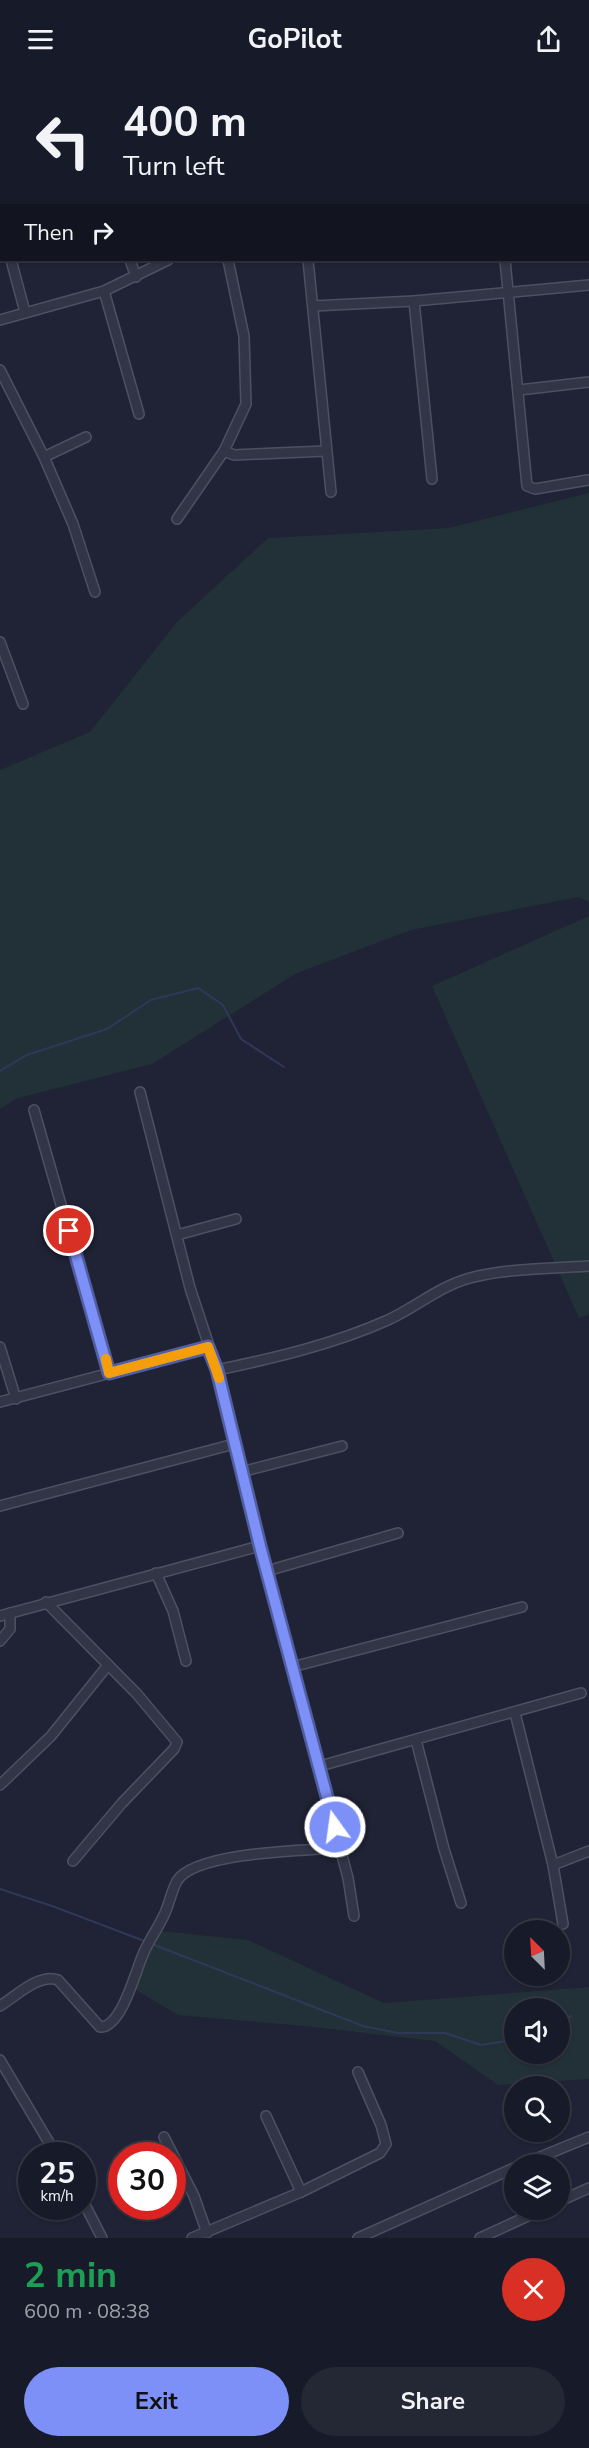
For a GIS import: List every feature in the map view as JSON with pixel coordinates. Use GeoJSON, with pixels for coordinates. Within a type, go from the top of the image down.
{"type":"FeatureCollection","features":[{"type":"Feature","properties":{"kind":"street"},"geometry":{"type":"LineString","coordinates":[[12,261],[26,312]]}},
{"type":"Feature","properties":{"kind":"street"},"geometry":{"type":"LineString","coordinates":[[130,261],[136,277]]}},
{"type":"Feature","properties":{"kind":"street"},"geometry":{"type":"LineString","coordinates":[[0,320],[104,291],[166,261]]}},
{"type":"Feature","properties":{"kind":"street"},"geometry":{"type":"LineString","coordinates":[[177,519],[224,451],[246,404],[244,336],[228,261]]}},
{"type":"Feature","properties":{"kind":"street"},"geometry":{"type":"LineString","coordinates":[[309,261],[325,451],[331,492]]}},
{"type":"Feature","properties":{"kind":"street"},"geometry":{"type":"LineString","coordinates":[[505,261],[527,486],[535,489],[588,480]]}},
{"type":"Feature","properties":{"kind":"street"},"geometry":{"type":"LineString","coordinates":[[313,306],[414,301],[589,285]]}},
{"type":"Feature","properties":{"kind":"street"},"geometry":{"type":"LineString","coordinates":[[104,291],[139,414]]}},
{"type":"Feature","properties":{"kind":"street"},"geometry":{"type":"LineString","coordinates":[[414,301],[432,479]]}},
{"type":"Feature","properties":{"kind":"street"},"geometry":{"type":"LineString","coordinates":[[0,370],[44,457],[73,524],[95,592]]}},
{"type":"Feature","properties":{"kind":"street"},"geometry":{"type":"LineString","coordinates":[[519,390],[589,382]]}},
{"type":"Feature","properties":{"kind":"street"},"geometry":{"type":"LineString","coordinates":[[44,457],[86,437]]}},
{"type":"Feature","properties":{"kind":"street"},"geometry":{"type":"LineString","coordinates":[[224,451],[234,455],[325,451]]}},
{"type":"Feature","properties":{"kind":"street"},"geometry":{"type":"LineString","coordinates":[[0,642],[23,704]]}},
{"type":"Feature","properties":{"kind":"street"},"geometry":{"type":"LineString","coordinates":[[140,1092],[208,1347],[217,1370],[260,1546],[320,1766],[348,1878],[354,1916]]}},
{"type":"Feature","properties":{"kind":"street"},"geometry":{"type":"LineString","coordinates":[[34,1110],[109,1373]]}},
{"type":"Feature","properties":{"kind":"street"},"geometry":{"type":"LineString","coordinates":[[177,1235],[236,1219]]}},
{"type":"Feature","properties":{"kind":"street"},"geometry":{"type":"LineString","coordinates":[[217,1370],[271,1359],[351,1336],[391,1319],[443,1288],[469,1278],[501,1272],[589,1266]]}},
{"type":"Feature","properties":{"kind":"street"},"geometry":{"type":"LineString","coordinates":[[0,1347],[16,1399]]}},
{"type":"Feature","properties":{"kind":"street"},"geometry":{"type":"LineString","coordinates":[[0,1402],[208,1347]]}},
{"type":"Feature","properties":{"kind":"street"},"geometry":{"type":"LineString","coordinates":[[0,1506],[234,1444]]}},
{"type":"Feature","properties":{"kind":"street"},"geometry":{"type":"LineString","coordinates":[[241,1472],[342,1446]]}},
{"type":"Feature","properties":{"kind":"street"},"geometry":{"type":"LineString","coordinates":[[267,1571],[398,1533]]}},
{"type":"Feature","properties":{"kind":"street"},"geometry":{"type":"LineString","coordinates":[[0,1641],[10,1629],[5,1614],[260,1546]]}},
{"type":"Feature","properties":{"kind":"street"},"geometry":{"type":"LineString","coordinates":[[156,1573],[172,1611],[186,1661]]}},
{"type":"Feature","properties":{"kind":"street"},"geometry":{"type":"LineString","coordinates":[[46,1602],[137,1694],[177,1742],[174,1749],[122,1803],[73,1862]]}},
{"type":"Feature","properties":{"kind":"street"},"geometry":{"type":"LineString","coordinates":[[292,1667],[522,1607]]}},
{"type":"Feature","properties":{"kind":"street"},"geometry":{"type":"LineString","coordinates":[[0,1785],[51,1736],[108,1665]]}},
{"type":"Feature","properties":{"kind":"street"},"geometry":{"type":"LineString","coordinates":[[320,1766],[581,1694]]}},
{"type":"Feature","properties":{"kind":"street"},"geometry":{"type":"LineString","coordinates":[[515,1713],[553,1865],[562,1920]]}},
{"type":"Feature","properties":{"kind":"street"},"geometry":{"type":"LineString","coordinates":[[416,1740],[444,1849],[461,1903]]}},
{"type":"Feature","properties":{"kind":"street"},"geometry":{"type":"LineString","coordinates":[[0,2006],[50,1977],[58,1980],[100,2027],[108,2026],[117,2017],[122,2007],[143,1952],[164,1916],[178,1879],[199,1866],[241,1855],[340,1848]]}},
{"type":"Feature","properties":{"kind":"street"},"geometry":{"type":"LineString","coordinates":[[553,1865],[589,1851]]}},
{"type":"Feature","properties":{"kind":"street"},"geometry":{"type":"LineString","coordinates":[[0,2060],[49,2142]]}},
{"type":"Feature","properties":{"kind":"street"},"geometry":{"type":"LineString","coordinates":[[192,2238],[301,2192],[380,2153],[386,2144],[381,2125],[358,2073]]}},
{"type":"Feature","properties":{"kind":"street"},"geometry":{"type":"LineString","coordinates":[[266,2116],[301,2192]]}},
{"type":"Feature","properties":{"kind":"street"},"geometry":{"type":"LineString","coordinates":[[164,2137],[194,2196],[207,2233]]}},
{"type":"Feature","properties":{"kind":"street"},"geometry":{"type":"LineString","coordinates":[[547,2154],[589,2137]]}},
{"type":"Feature","properties":{"kind":"street"},"geometry":{"type":"LineString","coordinates":[[358,2238],[504,2172]]}},
{"type":"Feature","properties":{"kind":"street"},"geometry":{"type":"LineString","coordinates":[[570,2197],[589,2188]]}},
{"type":"Feature","properties":{"kind":"street"},"geometry":{"type":"LineString","coordinates":[[93,2220],[102,2238]]}},
{"type":"Feature","properties":{"kind":"street"},"geometry":{"type":"LineString","coordinates":[[480,2238],[520,2220]]}},
{"type":"Feature","properties":{"kind":"shaded area"},"geometry":{"type":"Polygon","coordinates":[[[589,493],[589,902],[578,897],[411,930],[297,973],[152,1064],[18,1098],[0,1109],[0,770],[90,732],[177,622],[268,538],[449,528],[589,493]]]}},
{"type":"Feature","properties":{"kind":"shaded area"},"geometry":{"type":"Polygon","coordinates":[[[589,916],[589,1314],[579,1318],[432,986],[589,916]]]}},
{"type":"Feature","properties":{"kind":"shaded area"},"geometry":{"type":"Polygon","coordinates":[[[151,1930],[248,1940],[384,2003],[589,1987],[589,2079],[570,2080],[570,2076],[504,2076],[504,2085],[498,2085],[435,2041],[178,2015],[133,1988],[151,1930]]]}},
{"type":"Feature","properties":{"kind":"waterway"},"geometry":{"type":"LineString","coordinates":[[0,1071],[27,1055],[107,1029],[151,1000],[198,988],[223,1005],[241,1039],[284,1067]]}},
{"type":"Feature","properties":{"kind":"waterway"},"geometry":{"type":"LineString","coordinates":[[0,1889],[147,1942]]}},
{"type":"Feature","properties":{"kind":"waterway"},"geometry":{"type":"LineString","coordinates":[[152,1944],[363,2026],[398,2033],[445,2033],[481,2045],[504,2042]]}},
{"type":"Feature","properties":{"kind":"slow traffic"},"geometry":{"type":"LineString","coordinates":[[106,1359],[109,1373],[208,1347],[219,1378]]}},
{"type":"Feature","properties":{"kind":"route"},"geometry":{"type":"LineString","coordinates":[[69,1231],[109,1373],[208,1347],[217,1370],[260,1546],[335,1827]]}}]}
